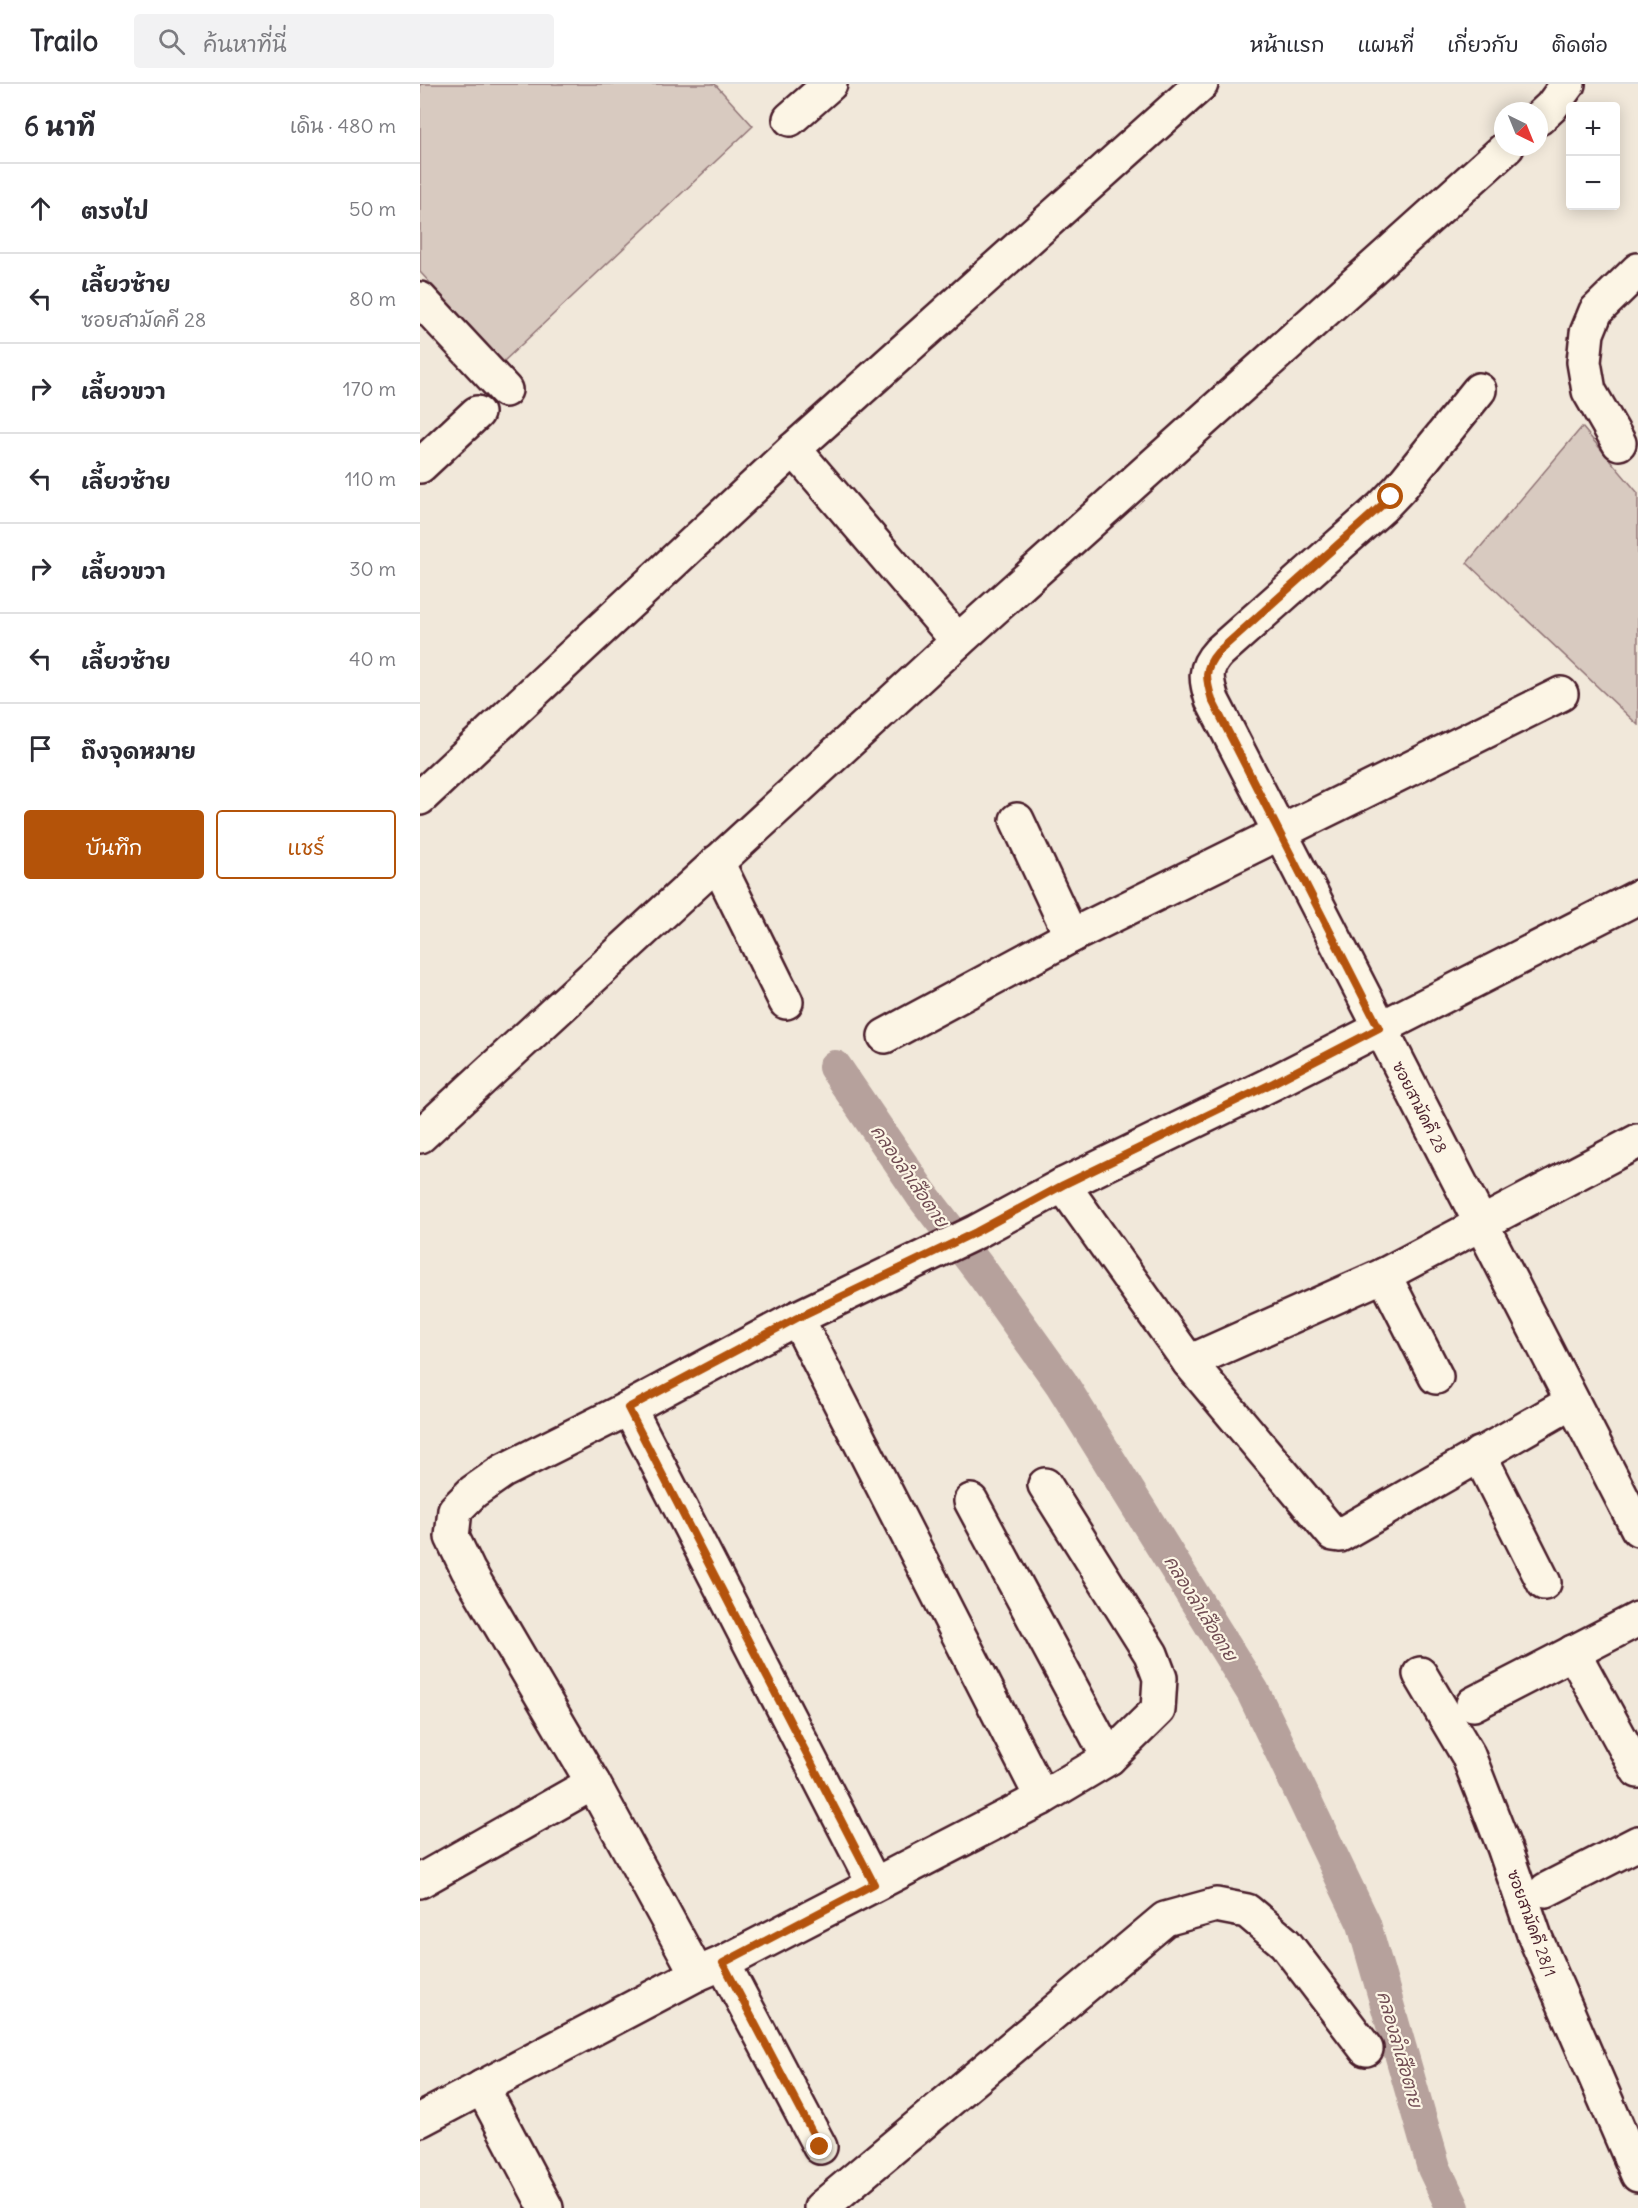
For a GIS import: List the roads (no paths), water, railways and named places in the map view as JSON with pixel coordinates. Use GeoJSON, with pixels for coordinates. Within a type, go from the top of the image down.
{"type":"FeatureCollection","features":[{"type":"Feature","properties":{"kind":"street"},"geometry":{"type":"LineString","coordinates":[[790,119],[830,84]]}},
{"type":"Feature","properties":{"kind":"street"},"geometry":{"type":"LineString","coordinates":[[420,798],[794,449],[1201,84]]}},
{"type":"Feature","properties":{"kind":"street"},"geometry":{"type":"LineString","coordinates":[[1548,110],[1568,84]]}},
{"type":"Feature","properties":{"kind":"street"},"geometry":{"type":"LineString","coordinates":[[420,1136],[958,640],[1497,156]]}},
{"type":"Feature","properties":{"kind":"street"},"geometry":{"type":"LineString","coordinates":[[1619,443],[1590,391],[1584,362],[1587,333],[1596,311],[1638,270]]}},
{"type":"Feature","properties":{"kind":"street"},"geometry":{"type":"LineString","coordinates":[[420,299],[505,390]]}},
{"type":"Feature","properties":{"kind":"street","name":"ซอยสามัคคี 28"},"geometry":{"type":"LineString","coordinates":[[1479,390],[1391,497],[1218,652],[1208,665],[1207,682],[1212,700],[1278,832],[1638,1529]]}},
{"type":"Feature","properties":{"kind":"street"},"geometry":{"type":"LineString","coordinates":[[420,466],[477,413]]}},
{"type":"Feature","properties":{"kind":"street"},"geometry":{"type":"LineString","coordinates":[[794,449],[958,640]]}},
{"type":"Feature","properties":{"kind":"street"},"geometry":{"type":"LineString","coordinates":[[885,1036],[1071,936],[1561,694]]}},
{"type":"Feature","properties":{"kind":"street"},"geometry":{"type":"LineString","coordinates":[[1017,820],[1071,936]]}},
{"type":"Feature","properties":{"kind":"street"},"geometry":{"type":"LineString","coordinates":[[717,862],[786,1002]]}},
{"type":"Feature","properties":{"kind":"street"},"geometry":{"type":"LineString","coordinates":[[820,2147],[593,1783],[468,1570],[452,1537],[455,1510],[473,1492],[496,1476],[797,1318],[976,1232],[1063,1185],[1273,1083],[1638,897]]}},
{"type":"Feature","properties":{"kind":"street"},"geometry":{"type":"LineString","coordinates":[[1189,1362],[1384,1275],[1638,1141]]}},
{"type":"Feature","properties":{"kind":"street"},"geometry":{"type":"LineString","coordinates":[[1063,1185],[1189,1362],[1333,1534],[1340,1535],[1572,1401]]}},
{"type":"Feature","properties":{"kind":"street"},"geometry":{"type":"LineString","coordinates":[[1384,1275],[1436,1377]]}},
{"type":"Feature","properties":{"kind":"street"},"geometry":{"type":"LineString","coordinates":[[797,1318],[1042,1798]]}},
{"type":"Feature","properties":{"kind":"street"},"geometry":{"type":"LineString","coordinates":[[628,1408],[874,1884]]}},
{"type":"Feature","properties":{"kind":"street"},"geometry":{"type":"LineString","coordinates":[[1479,1454],[1544,1583]]}},
{"type":"Feature","properties":{"kind":"street"},"geometry":{"type":"LineString","coordinates":[[420,2120],[1042,1798],[1109,1758],[1158,1710],[1160,1678],[1151,1654],[1045,1485]]}},
{"type":"Feature","properties":{"kind":"street"},"geometry":{"type":"LineString","coordinates":[[971,1501],[1109,1758]]}},
{"type":"Feature","properties":{"kind":"street"},"geometry":{"type":"LineString","coordinates":[[1473,1704],[1638,1619]]}},
{"type":"Feature","properties":{"kind":"street"},"geometry":{"type":"LineString","coordinates":[[1573,1652],[1638,1772]]}},
{"type":"Feature","properties":{"kind":"street","name":"ซอยสามัคคี 28/1"},"geometry":{"type":"LineString","coordinates":[[1420,1674],[1468,1755],[1504,1847],[1534,1937],[1638,2175]]}},
{"type":"Feature","properties":{"kind":"street"},"geometry":{"type":"LineString","coordinates":[[420,1881],[593,1783]]}},
{"type":"Feature","properties":{"kind":"street"},"geometry":{"type":"LineString","coordinates":[[1546,1890],[1638,1844]]}},
{"type":"Feature","properties":{"kind":"street"},"geometry":{"type":"LineString","coordinates":[[821,2208],[1165,1919],[1175,1916],[1216,1905],[1247,1911],[1285,1943],[1366,2049]]}},
{"type":"Feature","properties":{"kind":"street"},"geometry":{"type":"LineString","coordinates":[[482,2087],[546,2208]]}},
{"type":"Feature","properties":{"kind":"waterway","name":"คลองลำเสือตาย"},"geometry":{"type":"LineString","coordinates":[[835,1067],[922,1195],[983,1274],[1061,1383],[1253,1692],[1364,1924],[1434,2168],[1453,2208]]}}]}
